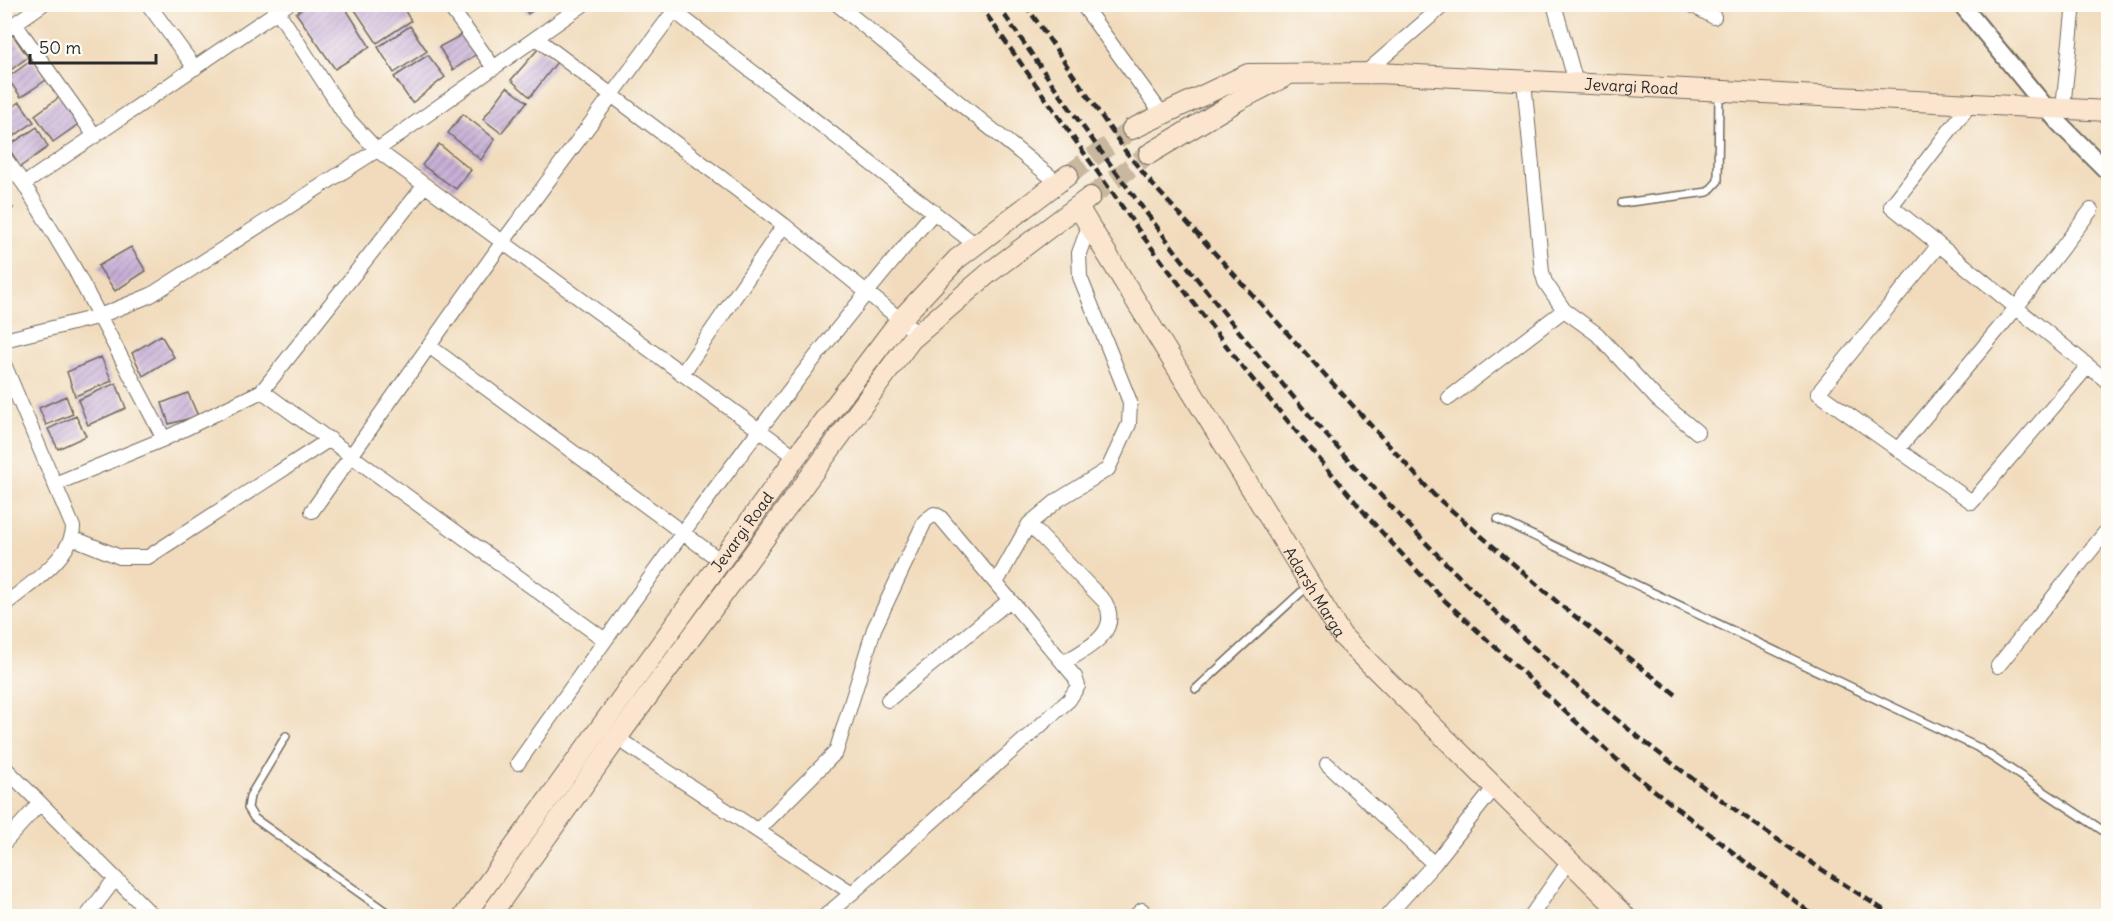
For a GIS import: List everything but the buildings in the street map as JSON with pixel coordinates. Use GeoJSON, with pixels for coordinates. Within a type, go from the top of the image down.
{"type":"FeatureCollection","features":[{"type":"Feature","properties":{"kind":"main road","name":"Jevargi Road"},"geometry":{"type":"LineString","coordinates":[[1132,129],[1248,74],[1365,73],[2109,111]]}},
{"type":"Feature","properties":{"kind":"main road"},"geometry":{"type":"LineString","coordinates":[[1149,154],[1239,100],[1289,74]]}},
{"type":"Feature","properties":{"kind":"main road","name":"Jevargi Road"},"geometry":{"type":"LineString","coordinates":[[464,916],[796,457],[900,320],[931,284],[976,245],[1063,178]]}},
{"type":"Feature","properties":{"kind":"main road","name":"Adarsh Marga"},"geometry":{"type":"LineString","coordinates":[[918,334],[988,273],[1084,202],[1089,226],[1342,636],[1625,916]]}},
{"type":"Feature","properties":{"kind":"main road"},"geometry":{"type":"LineString","coordinates":[[490,916],[617,738],[918,334]]}},
{"type":"Feature","properties":{"kind":"street"},"geometry":{"type":"LineString","coordinates":[[42,4],[10,28],[95,136]]}},
{"type":"Feature","properties":{"kind":"street"},"geometry":{"type":"LineString","coordinates":[[148,4],[195,68]]}},
{"type":"Feature","properties":{"kind":"street"},"geometry":{"type":"LineString","coordinates":[[448,4],[494,68]]}},
{"type":"Feature","properties":{"kind":"street"},"geometry":{"type":"LineString","coordinates":[[837,4],[1063,178]]}},
{"type":"Feature","properties":{"kind":"street"},"geometry":{"type":"LineString","coordinates":[[1082,4],[1162,114]]}},
{"type":"Feature","properties":{"kind":"street"},"geometry":{"type":"LineString","coordinates":[[1365,73],[1445,4]]}},
{"type":"Feature","properties":{"kind":"street"},"geometry":{"type":"LineString","coordinates":[[1554,4],[1576,83]]}},
{"type":"Feature","properties":{"kind":"street"},"geometry":{"type":"LineString","coordinates":[[1690,4],[1713,17]]}},
{"type":"Feature","properties":{"kind":"street"},"geometry":{"type":"LineString","coordinates":[[1961,4],[2109,172]]}},
{"type":"Feature","properties":{"kind":"street"},"geometry":{"type":"LineString","coordinates":[[2054,107],[2074,11],[2064,4]]}},
{"type":"Feature","properties":{"kind":"street"},"geometry":{"type":"LineString","coordinates":[[4,340],[98,317],[151,295],[377,150],[536,38],[577,6]]}},
{"type":"Feature","properties":{"kind":"street"},"geometry":{"type":"LineString","coordinates":[[24,184],[195,68],[279,7],[347,117],[377,150],[796,457]]}},
{"type":"Feature","properties":{"kind":"street"},"geometry":{"type":"LineString","coordinates":[[312,511],[502,243],[612,96],[670,8],[976,245]]}},
{"type":"Feature","properties":{"kind":"street"},"geometry":{"type":"LineString","coordinates":[[536,38],[784,225],[918,334]]}},
{"type":"Feature","properties":{"kind":"street"},"geometry":{"type":"LineString","coordinates":[[1524,81],[1542,272],[1545,282],[1564,310],[1597,334],[1657,399],[1697,432]]}},
{"type":"Feature","properties":{"kind":"street"},"geometry":{"type":"LineString","coordinates":[[1971,103],[1891,206],[2088,366],[2107,377]]}},
{"type":"Feature","properties":{"kind":"street"},"geometry":{"type":"LineString","coordinates":[[4,157],[24,184],[73,266],[164,439]]}},
{"type":"Feature","properties":{"kind":"street"},"geometry":{"type":"LineString","coordinates":[[55,484],[164,439],[262,391],[424,186]]}},
{"type":"Feature","properties":{"kind":"street"},"geometry":{"type":"LineString","coordinates":[[1898,449],[2016,308],[2091,210]]}},
{"type":"Feature","properties":{"kind":"street"},"geometry":{"type":"LineString","coordinates":[[518,763],[682,532],[865,292],[934,212]]}},
{"type":"Feature","properties":{"kind":"street"},"geometry":{"type":"LineString","coordinates":[[682,374],[784,225]]}},
{"type":"Feature","properties":{"kind":"street"},"geometry":{"type":"LineString","coordinates":[[996,583],[1029,524],[1058,500],[1108,469],[1129,424],[1132,412],[1130,402],[1080,277],[1079,253],[1089,226]]}},
{"type":"Feature","properties":{"kind":"street"},"geometry":{"type":"LineString","coordinates":[[1939,245],[1818,393],[1972,502],[2088,366]]}},
{"type":"Feature","properties":{"kind":"street"},"geometry":{"type":"LineString","coordinates":[[1449,398],[1564,310]]}},
{"type":"Feature","properties":{"kind":"street"},"geometry":{"type":"LineString","coordinates":[[429,346],[721,561]]}},
{"type":"Feature","properties":{"kind":"street"},"geometry":{"type":"LineString","coordinates":[[4,364],[73,527],[73,538],[48,569],[4,605]]}},
{"type":"Feature","properties":{"kind":"street"},"geometry":{"type":"LineString","coordinates":[[262,391],[606,640]]}},
{"type":"Feature","properties":{"kind":"street"},"geometry":{"type":"LineString","coordinates":[[73,538],[120,557],[148,557],[330,439]]}},
{"type":"Feature","properties":{"kind":"street"},"geometry":{"type":"LineString","coordinates":[[759,829],[836,752],[874,629],[919,532],[929,516],[933,514],[944,521],[1075,677],[1078,686],[1069,700],[825,916]]}},
{"type":"Feature","properties":{"kind":"street"},"geometry":{"type":"LineString","coordinates":[[1029,524],[1105,602],[1110,612],[1110,623],[1102,637],[1063,663]]}},
{"type":"Feature","properties":{"kind":"street"},"geometry":{"type":"LineString","coordinates":[[1998,666],[2103,547],[2109,529]]}},
{"type":"Feature","properties":{"kind":"street"},"geometry":{"type":"LineString","coordinates":[[888,700],[1010,600]]}},
{"type":"Feature","properties":{"kind":"street"},"geometry":{"type":"LineString","coordinates":[[617,738],[852,892]]}},
{"type":"Feature","properties":{"kind":"street"},"geometry":{"type":"LineString","coordinates":[[1327,764],[1434,864]]}},
{"type":"Feature","properties":{"kind":"street"},"geometry":{"type":"LineString","coordinates":[[4,767],[153,916]]}},
{"type":"Feature","properties":{"kind":"street"},"geometry":{"type":"LineString","coordinates":[[1387,916],[1434,864],[1495,787]]}},
{"type":"Feature","properties":{"kind":"street"},"geometry":{"type":"LineString","coordinates":[[4,843],[40,803]]}},
{"type":"Feature","properties":{"kind":"street"},"geometry":{"type":"LineString","coordinates":[[1531,916],[1569,861]]}},
{"type":"Feature","properties":{"kind":"street"},"geometry":{"type":"LineString","coordinates":[[87,916],[115,879]]}},
{"type":"Feature","properties":{"kind":"lane"},"geometry":{"type":"LineString","coordinates":[[1622,203],[1708,192],[1714,188],[1718,181],[1719,90]]}},
{"type":"Feature","properties":{"kind":"lane"},"geometry":{"type":"LineString","coordinates":[[1498,519],[1977,747],[2109,834]]}},
{"type":"Feature","properties":{"kind":"lane"},"geometry":{"type":"LineString","coordinates":[[1196,689],[1310,584]]}},
{"type":"Feature","properties":{"kind":"lane"},"geometry":{"type":"LineString","coordinates":[[286,736],[250,796],[248,808],[254,818],[392,916]]}},
{"type":"Feature","properties":{"kind":"tunnel"},"geometry":{"type":"LineString","coordinates":[[1068,175],[1132,129]]}},
{"type":"Feature","properties":{"kind":"tunnel"},"geometry":{"type":"LineString","coordinates":[[1090,197],[1149,154]]}},
{"type":"Feature","properties":{"kind":"railway"},"geometry":{"type":"LineString","coordinates":[[979,4],[1142,235],[1244,369],[1368,517],[1442,598],[1626,768],[1814,916]]}},
{"type":"Feature","properties":{"kind":"railway"},"geometry":{"type":"LineString","coordinates":[[997,4],[1127,188],[1196,277],[1340,451],[1416,533],[1496,612],[1579,688],[1654,750],[1732,808],[1893,916]]}},
{"type":"Feature","properties":{"kind":"railway"},"geometry":{"type":"LineString","coordinates":[[1025,4],[1126,152],[1153,185],[1434,495],[1563,607],[1679,697]]}}]}
